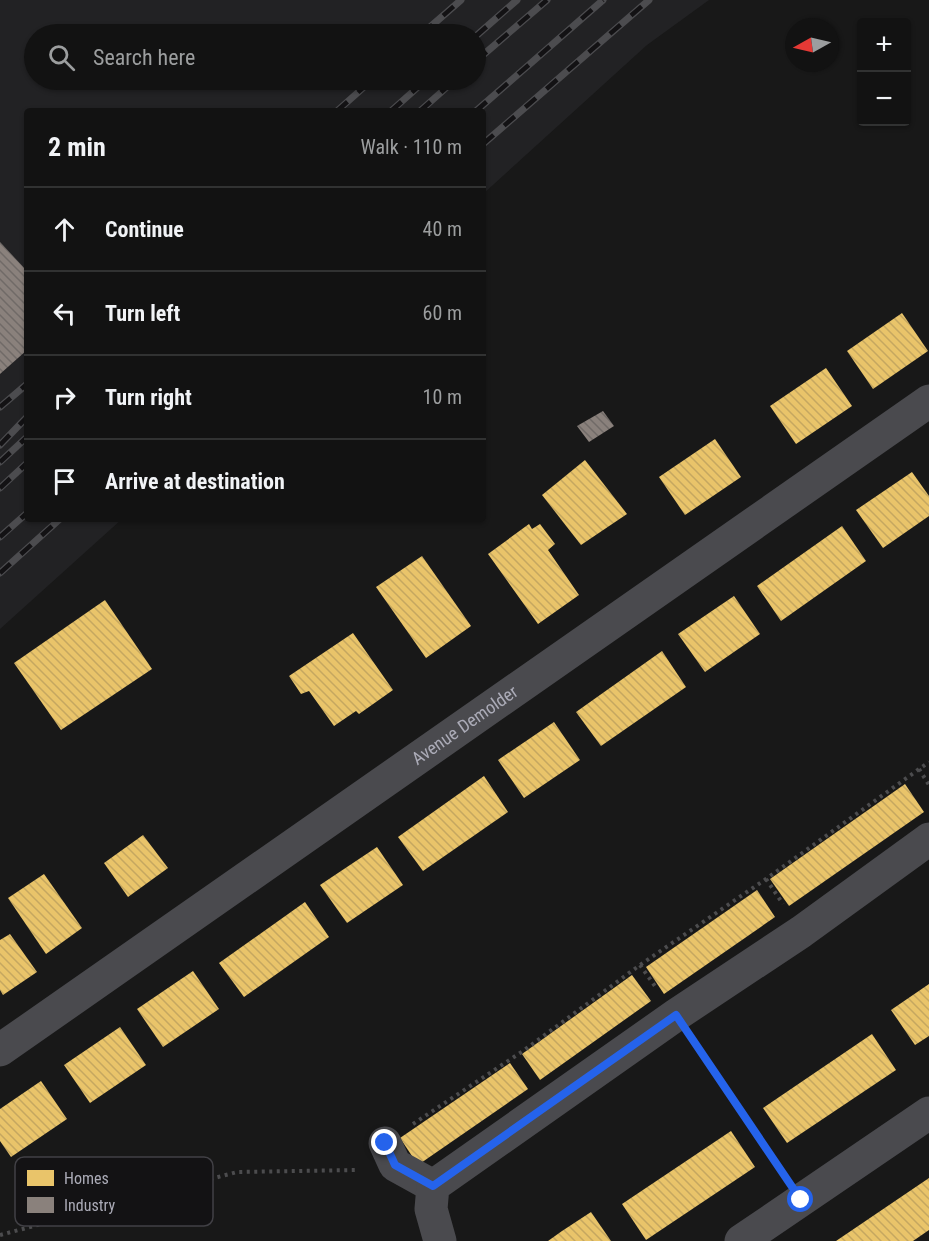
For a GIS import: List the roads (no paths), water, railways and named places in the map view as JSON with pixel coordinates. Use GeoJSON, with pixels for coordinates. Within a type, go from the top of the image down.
{"type":"FeatureCollection","features":[{"type":"Feature","properties":{"kind":"street","name":"Avenue Demolder"},"geometry":{"type":"LineString","coordinates":[[0,1050],[929,401]]}},
{"type":"Feature","properties":{"kind":"street"},"geometry":{"type":"LineString","coordinates":[[440,1241],[431,1209],[433,1186],[676,1015],[801,932],[929,839]]}},
{"type":"Feature","properties":{"kind":"street"},"geometry":{"type":"LineString","coordinates":[[741,1241],[929,1113]]}},
{"type":"Feature","properties":{"kind":"street"},"geometry":{"type":"LineString","coordinates":[[390,1154],[433,1186]]}},
{"type":"Feature","properties":{"kind":"railway"},"geometry":{"type":"LineString","coordinates":[[433,24],[461,0]]}},
{"type":"Feature","properties":{"kind":"railway"},"geometry":{"type":"LineString","coordinates":[[486,27],[517,0]]}},
{"type":"Feature","properties":{"kind":"railway"},"geometry":{"type":"LineString","coordinates":[[486,52],[547,0]]}},
{"type":"Feature","properties":{"kind":"railway"},"geometry":{"type":"LineString","coordinates":[[479,108],[603,0]]}},
{"type":"Feature","properties":{"kind":"railway"},"geometry":{"type":"LineString","coordinates":[[486,141],[649,0]]}},
{"type":"Feature","properties":{"kind":"railway"},"geometry":{"type":"LineString","coordinates":[[340,108],[361,90]]}},
{"type":"Feature","properties":{"kind":"railway"},"geometry":{"type":"LineString","coordinates":[[394,108],[415,90]]}},
{"type":"Feature","properties":{"kind":"railway"},"geometry":{"type":"LineString","coordinates":[[423,108],[444,90]]}},
{"type":"Feature","properties":{"kind":"railway"},"geometry":{"type":"LineString","coordinates":[[0,407],[24,387]]}},
{"type":"Feature","properties":{"kind":"railway"},"geometry":{"type":"LineString","coordinates":[[0,445],[24,420]]}},
{"type":"Feature","properties":{"kind":"railway"},"geometry":{"type":"LineString","coordinates":[[0,462],[24,440]]}},
{"type":"Feature","properties":{"kind":"railway"},"geometry":{"type":"LineString","coordinates":[[0,488],[24,466]]}},
{"type":"Feature","properties":{"kind":"railway"},"geometry":{"type":"LineString","coordinates":[[0,537],[24,516]]}},
{"type":"Feature","properties":{"kind":"railway"},"geometry":{"type":"LineString","coordinates":[[0,573],[57,522]]}}]}
